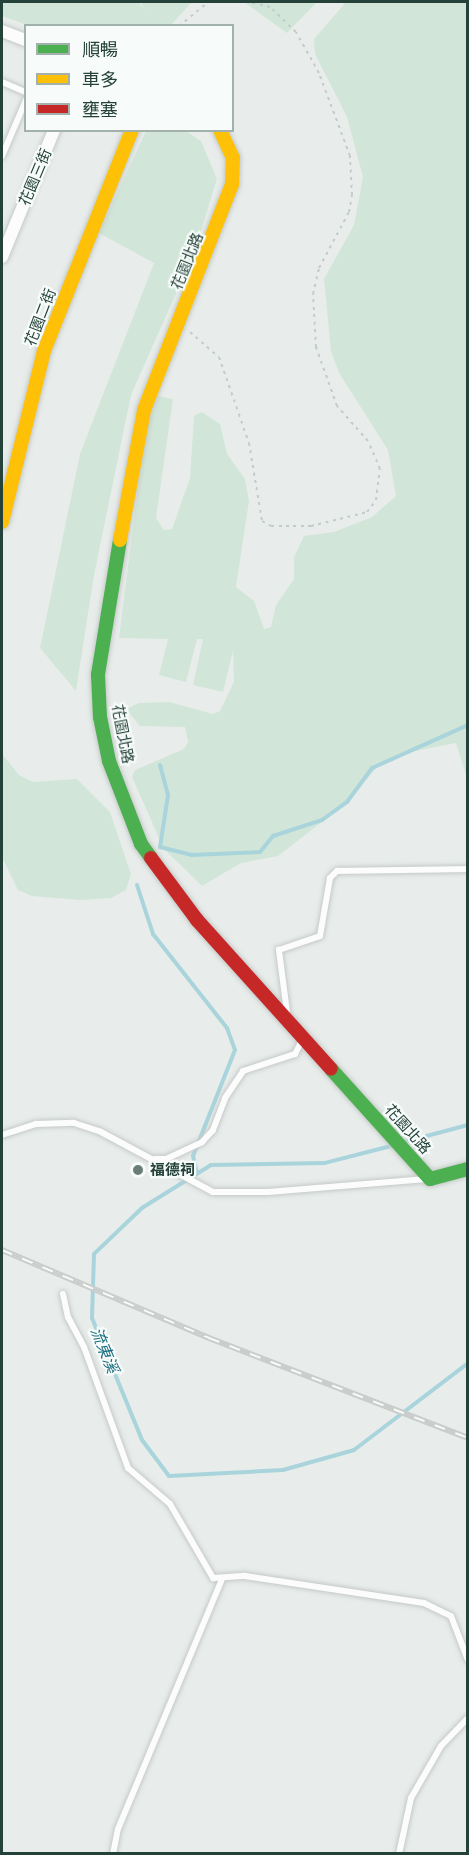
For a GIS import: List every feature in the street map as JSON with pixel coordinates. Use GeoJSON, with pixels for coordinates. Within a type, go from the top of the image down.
{"type":"FeatureCollection","features":[{"type":"Feature","properties":{"kind":"street"},"geometry":{"type":"LineString","coordinates":[[2,31],[24,39]]}},
{"type":"Feature","properties":{"kind":"street","name":"花園三街"},"geometry":{"type":"LineString","coordinates":[[2,257],[53,132]]}},
{"type":"Feature","properties":{"kind":"street","name":"花園二街"},"geometry":{"type":"LineString","coordinates":[[2,522],[44,351],[131,132]]}},
{"type":"Feature","properties":{"kind":"street","name":"花園北路"},"geometry":{"type":"LineString","coordinates":[[221,132],[232,158],[232,184],[180,323],[144,410],[103,631],[100,717],[109,761],[141,844],[197,920],[430,1178]]}},
{"type":"Feature","properties":{"kind":"street"},"geometry":{"type":"LineString","coordinates":[[430,1178],[468,1169]]}},
{"type":"Feature","properties":{"kind":"lane"},"geometry":{"type":"LineString","coordinates":[[2,82],[24,91]]}},
{"type":"Feature","properties":{"kind":"lane"},"geometry":{"type":"LineString","coordinates":[[2,156],[24,105]]}},
{"type":"Feature","properties":{"kind":"lane"},"geometry":{"type":"LineString","coordinates":[[288,1020],[279,950],[320,936],[330,878],[337,871],[468,869]]}},
{"type":"Feature","properties":{"kind":"lane"},"geometry":{"type":"LineString","coordinates":[[156,1161],[166,1159],[202,1142],[213,1130],[225,1098],[243,1071],[295,1054],[304,1037]]}},
{"type":"Feature","properties":{"kind":"lane"},"geometry":{"type":"LineString","coordinates":[[2,1135],[36,1124],[74,1123],[101,1132],[213,1192],[229,1193],[430,1178]]}},
{"type":"Feature","properties":{"kind":"lane"},"geometry":{"type":"LineString","coordinates":[[63,1294],[68,1317],[84,1347],[128,1468],[170,1504],[202,1566],[213,1578],[221,1581],[245,1576],[424,1603],[451,1616],[468,1660]]}},
{"type":"Feature","properties":{"kind":"lane"},"geometry":{"type":"LineString","coordinates":[[113,1854],[118,1829],[221,1581]]}},
{"type":"Feature","properties":{"kind":"lane"},"geometry":{"type":"LineString","coordinates":[[399,1854],[411,1798],[441,1746],[468,1718]]}},
{"type":"Feature","properties":{"kind":"path"},"geometry":{"type":"LineString","coordinates":[[181,24],[202,3],[209,2]]}},
{"type":"Feature","properties":{"kind":"path"},"geometry":{"type":"LineString","coordinates":[[180,323],[219,357],[249,442],[262,520],[271,526],[310,526],[367,512],[376,500],[380,469],[368,441],[337,406],[316,347],[313,294],[319,268],[349,212],[352,195],[350,156],[319,73],[296,32],[270,7],[250,2]]}},
{"type":"Feature","properties":{"kind":"green space"},"geometry":{"type":"Polygon","coordinates":[[[2,2],[138,2],[146,11],[140,2],[192,2],[172,24],[24,24],[2,16],[2,2]]]}},
{"type":"Feature","properties":{"kind":"green space"},"geometry":{"type":"Polygon","coordinates":[[[244,2],[317,2],[287,33],[244,2]]]}},
{"type":"Feature","properties":{"kind":"green space"},"geometry":{"type":"Polygon","coordinates":[[[346,2],[467,2],[467,778],[456,743],[405,753],[378,766],[349,801],[278,856],[241,863],[202,886],[164,849],[132,777],[135,770],[184,749],[188,742],[185,727],[140,726],[126,709],[139,703],[169,702],[213,714],[220,711],[234,682],[233,651],[223,692],[193,685],[203,639],[197,639],[186,682],[159,675],[168,639],[119,638],[147,417],[158,396],[173,399],[156,518],[164,530],[172,529],[190,478],[194,416],[202,412],[220,424],[227,454],[245,479],[249,501],[236,587],[254,601],[264,629],[271,627],[276,605],[294,579],[294,557],[304,536],[334,532],[372,517],[396,496],[388,450],[339,373],[331,351],[324,279],[354,225],[363,177],[347,117],[315,54],[314,39],[346,2]]]}},
{"type":"Feature","properties":{"kind":"green space"},"geometry":{"type":"Polygon","coordinates":[[[146,132],[188,132],[201,141],[217,179],[194,253],[131,395],[94,575],[76,691],[40,648],[80,454],[154,263],[99,233],[146,132]]]}},
{"type":"Feature","properties":{"kind":"green space"},"geometry":{"type":"Polygon","coordinates":[[[2,754],[19,775],[33,782],[77,779],[110,812],[131,874],[126,890],[111,898],[80,900],[32,896],[18,890],[2,857],[2,754]]]}},
{"type":"Feature","properties":{"kind":"waterway"},"geometry":{"type":"LineString","coordinates":[[160,765],[168,795],[160,847],[192,855],[260,852],[273,836],[322,820],[347,802],[372,768],[468,725]]}},
{"type":"Feature","properties":{"kind":"waterway"},"geometry":{"type":"LineString","coordinates":[[137,885],[153,934],[227,1028],[235,1050],[193,1156],[197,1174]]}},
{"type":"Feature","properties":{"kind":"waterway","name":"流東溪"},"geometry":{"type":"LineString","coordinates":[[404,1142],[468,1125]]}},
{"type":"Feature","properties":{"kind":"waterway","name":"流東溪"},"geometry":{"type":"LineString","coordinates":[[391,1146],[325,1163],[211,1165],[142,1208],[94,1254],[92,1318],[142,1440],[169,1476],[283,1470],[354,1450],[468,1363]]}},
{"type":"Feature","properties":{"kind":"railway"},"geometry":{"type":"LineString","coordinates":[[2,1250],[209,1338],[468,1438]]}},
{"type":"Feature","properties":{"kind":"traffic: fast"},"geometry":{"type":"LineString","coordinates":[[120,540],[98,675],[100,717],[109,761],[141,844],[151,858]]}},
{"type":"Feature","properties":{"kind":"traffic: fast"},"geometry":{"type":"LineString","coordinates":[[331,1069],[430,1179],[468,1169]]}},
{"type":"Feature","properties":{"kind":"traffic: slow"},"geometry":{"type":"LineString","coordinates":[[2,522],[44,351],[131,132]]}},
{"type":"Feature","properties":{"kind":"traffic: slow"},"geometry":{"type":"LineString","coordinates":[[120,540],[144,410],[232,184],[233,158],[221,132]]}},
{"type":"Feature","properties":{"kind":"traffic: jam"},"geometry":{"type":"LineString","coordinates":[[151,858],[197,920],[331,1069]]}},
{"type":"Feature","properties":{"kind":"place","name":"福德祠"},"geometry":{"type":"Point","coordinates":[138,1170]}}]}
